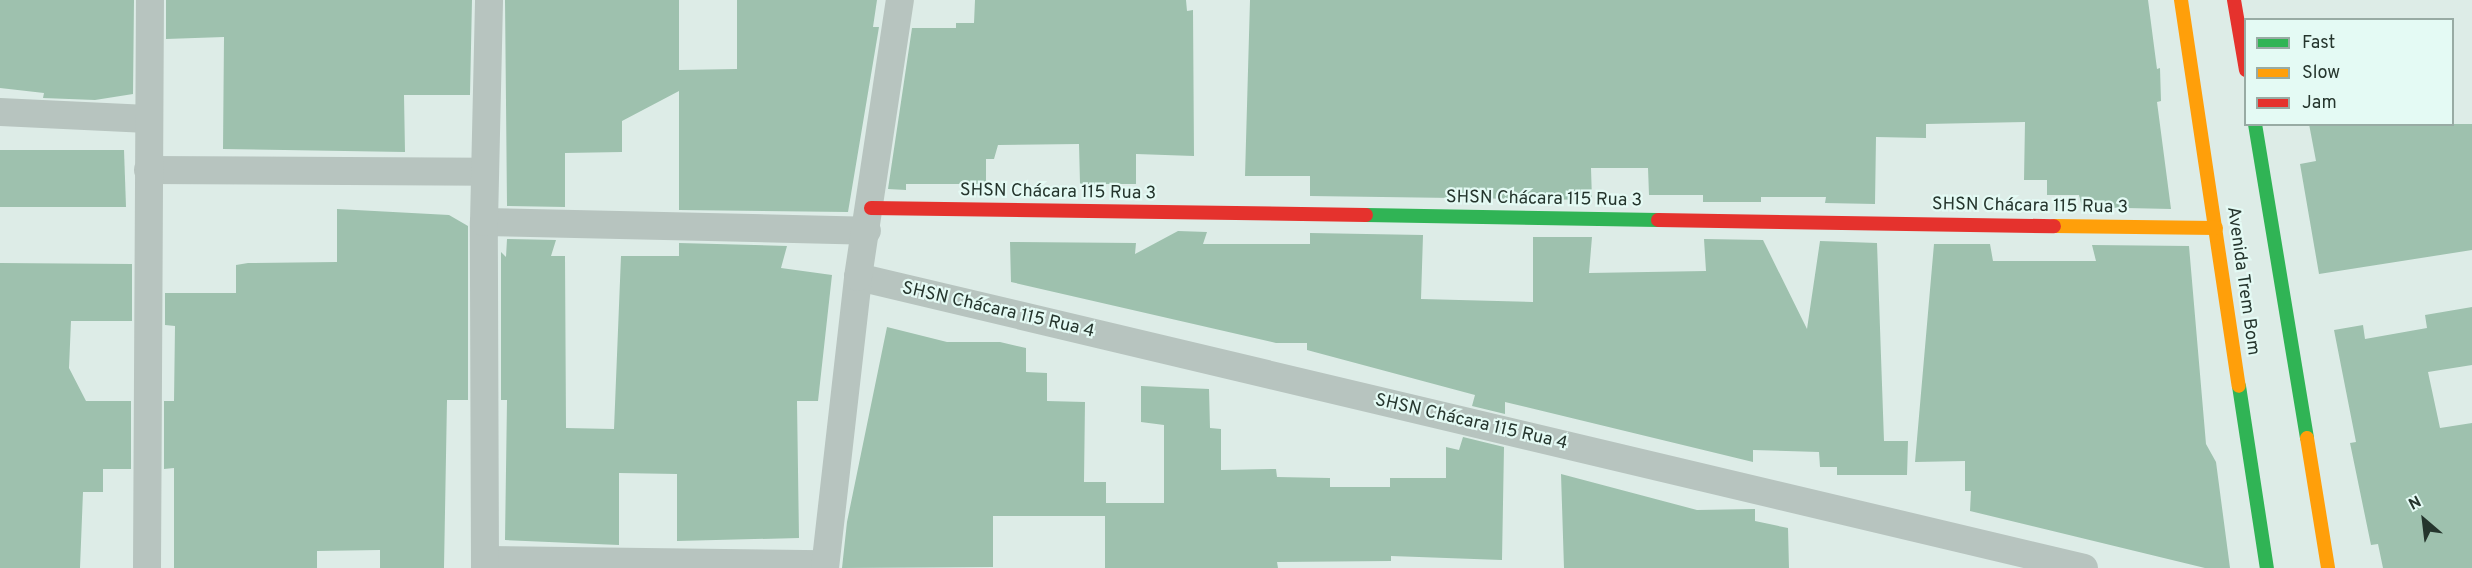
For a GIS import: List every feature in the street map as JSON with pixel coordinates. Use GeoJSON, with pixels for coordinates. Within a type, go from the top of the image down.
{"type":"FeatureCollection","features":[{"type":"Feature","properties":{"kind":"street"},"geometry":{"type":"LineString","coordinates":[[147,568],[150,0]]}},
{"type":"Feature","properties":{"kind":"street"},"geometry":{"type":"LineString","coordinates":[[489,0],[484,222],[485,564],[825,566],[858,277],[869,219],[900,0]]}},
{"type":"Feature","properties":{"kind":"street","name":"Avenida Trem Bom"},"geometry":{"type":"LineString","coordinates":[[2181,0],[2267,568]]}},
{"type":"Feature","properties":{"kind":"street"},"geometry":{"type":"LineString","coordinates":[[2234,0],[2244,58]]}},
{"type":"Feature","properties":{"kind":"street"},"geometry":{"type":"LineString","coordinates":[[0,112],[148,119]]}},
{"type":"Feature","properties":{"kind":"street","name":"Avenida Trem Bom"},"geometry":{"type":"LineString","coordinates":[[2255,126],[2328,568]]}},
{"type":"Feature","properties":{"kind":"street"},"geometry":{"type":"LineString","coordinates":[[148,170],[485,172]]}},
{"type":"Feature","properties":{"kind":"street"},"geometry":{"type":"LineString","coordinates":[[484,222],[869,219]]}},
{"type":"Feature","properties":{"kind":"street","name":"SHSN Chácara 115 Rua 3"},"geometry":{"type":"LineString","coordinates":[[869,219],[2216,228]]}},
{"type":"Feature","properties":{"kind":"street","name":"SHSN Chácara 115 Rua 4"},"geometry":{"type":"LineString","coordinates":[[858,277],[2084,568]]}},
{"type":"Feature","properties":{"kind":"building"},"geometry":{"type":"Polygon","coordinates":[[[0,0],[134,0],[133,94],[95,100],[43,98],[44,93],[0,88],[0,0]]]}},
{"type":"Feature","properties":{"kind":"building"},"geometry":{"type":"Polygon","coordinates":[[[166,0],[472,0],[470,95],[404,95],[405,152],[223,149],[224,37],[166,39],[166,0]]]}},
{"type":"Feature","properties":{"kind":"building"},"geometry":{"type":"Polygon","coordinates":[[[505,0],[679,0],[679,70],[737,69],[737,0],[877,0],[873,27],[879,27],[848,212],[679,210],[679,91],[622,121],[622,152],[565,153],[565,207],[507,206],[505,0]]]}},
{"type":"Feature","properties":{"kind":"building"},"geometry":{"type":"Polygon","coordinates":[[[975,0],[1186,0],[1187,11],[1193,10],[1194,156],[1136,154],[1136,184],[1080,184],[1079,144],[998,145],[994,159],[986,159],[986,184],[906,184],[906,190],[888,189],[912,28],[956,28],[956,23],[974,23],[975,0]]]}},
{"type":"Feature","properties":{"kind":"building"},"geometry":{"type":"Polygon","coordinates":[[[1250,0],[2148,0],[2157,69],[2160,68],[2161,101],[2157,102],[2171,209],[2082,207],[2079,195],[2047,195],[2047,180],[2024,180],[2025,122],[1926,124],[1926,138],[1876,137],[1875,204],[1825,203],[1826,197],[1761,197],[1761,202],[1703,202],[1703,195],[1649,195],[1648,168],[1591,168],[1592,200],[1310,196],[1310,176],[1245,176],[1250,0]]]}},
{"type":"Feature","properties":{"kind":"building"},"geometry":{"type":"Polygon","coordinates":[[[2472,124],[2472,250],[2319,274],[2300,164],[2316,161],[2309,126],[2472,124]]]}},
{"type":"Feature","properties":{"kind":"building"},"geometry":{"type":"Polygon","coordinates":[[[0,150],[124,150],[126,207],[0,207],[0,150]]]}},
{"type":"Feature","properties":{"kind":"building"},"geometry":{"type":"Polygon","coordinates":[[[337,209],[449,215],[468,226],[468,400],[447,400],[444,568],[380,568],[380,550],[317,551],[317,568],[174,568],[174,468],[164,469],[164,401],[174,401],[175,326],[165,325],[165,293],[236,293],[236,265],[337,262],[337,209]]]}},
{"type":"Feature","properties":{"kind":"building"},"geometry":{"type":"Polygon","coordinates":[[[1178,231],[1207,232],[1203,244],[1310,244],[1310,233],[1423,235],[1421,299],[1533,302],[1533,237],[1592,237],[1589,273],[1706,271],[1704,239],[1763,240],[1807,329],[1820,241],[1877,243],[1884,441],[1908,441],[1907,475],[1837,475],[1837,467],[1820,467],[1819,452],[1753,450],[1753,462],[1505,402],[1505,414],[1472,406],[1475,395],[1307,350],[1307,343],[1276,343],[1011,282],[1010,242],[1136,243],[1135,254],[1178,231]]]}},
{"type":"Feature","properties":{"kind":"building"},"geometry":{"type":"Polygon","coordinates":[[[507,239],[556,240],[551,256],[565,256],[566,428],[614,429],[621,256],[679,256],[679,243],[787,246],[781,268],[832,275],[818,401],[797,401],[799,538],[677,541],[677,474],[619,473],[619,545],[505,540],[507,400],[501,400],[501,252],[506,257],[507,239]]]}},
{"type":"Feature","properties":{"kind":"building"},"geometry":{"type":"Polygon","coordinates":[[[1934,244],[1990,244],[1993,261],[2096,261],[2092,245],[2189,246],[2206,444],[2216,462],[2230,568],[2205,568],[1970,511],[1971,491],[1965,491],[1965,461],[1915,462],[1934,244]]]}},
{"type":"Feature","properties":{"kind":"building"},"geometry":{"type":"Polygon","coordinates":[[[0,263],[132,264],[132,321],[71,321],[69,368],[86,401],[131,401],[131,469],[103,469],[103,492],[83,492],[80,568],[0,568],[0,263]]]}},
{"type":"Feature","properties":{"kind":"building"},"geometry":{"type":"Polygon","coordinates":[[[2472,307],[2472,365],[2428,372],[2440,428],[2472,423],[2472,568],[2383,568],[2378,544],[2371,545],[2350,443],[2356,442],[2334,330],[2363,325],[2365,339],[2427,328],[2425,315],[2472,307]]]}},
{"type":"Feature","properties":{"kind":"building"},"geometry":{"type":"Polygon","coordinates":[[[887,327],[947,342],[1000,342],[1026,348],[1026,372],[1047,373],[1047,401],[1085,402],[1084,482],[1106,482],[1106,503],[1164,503],[1164,425],[1141,422],[1141,386],[1209,389],[1210,428],[1221,429],[1221,470],[1276,469],[1277,477],[1330,478],[1330,487],[1390,487],[1390,478],[1446,478],[1446,447],[1459,450],[1463,437],[1504,447],[1502,560],[1391,556],[1391,561],[1277,562],[1278,568],[1105,568],[1105,516],[993,516],[993,567],[842,568],[847,522],[887,327]]]}},
{"type":"Feature","properties":{"kind":"building"},"geometry":{"type":"Polygon","coordinates":[[[1561,474],[1697,510],[1755,509],[1755,521],[1788,528],[1789,568],[1564,568],[1561,474]]]}},
{"type":"Feature","properties":{"kind":"traffic: fast"},"geometry":{"type":"LineString","coordinates":[[2255,126],[2307,438]]}},
{"type":"Feature","properties":{"kind":"traffic: fast"},"geometry":{"type":"LineString","coordinates":[[1366,215],[1658,220]]}},
{"type":"Feature","properties":{"kind":"traffic: fast"},"geometry":{"type":"LineString","coordinates":[[2239,386],[2267,568]]}},
{"type":"Feature","properties":{"kind":"traffic: slow"},"geometry":{"type":"LineString","coordinates":[[2181,0],[2239,386]]}},
{"type":"Feature","properties":{"kind":"traffic: slow"},"geometry":{"type":"LineString","coordinates":[[2054,226],[2216,228]]}},
{"type":"Feature","properties":{"kind":"traffic: slow"},"geometry":{"type":"LineString","coordinates":[[2307,438],[2328,568]]}},
{"type":"Feature","properties":{"kind":"traffic: jam"},"geometry":{"type":"LineString","coordinates":[[2234,0],[2244,58]]}},
{"type":"Feature","properties":{"kind":"traffic: jam"},"geometry":{"type":"LineString","coordinates":[[871,208],[1366,215]]}},
{"type":"Feature","properties":{"kind":"traffic: jam"},"geometry":{"type":"LineString","coordinates":[[1658,220],[2054,226]]}}]}
